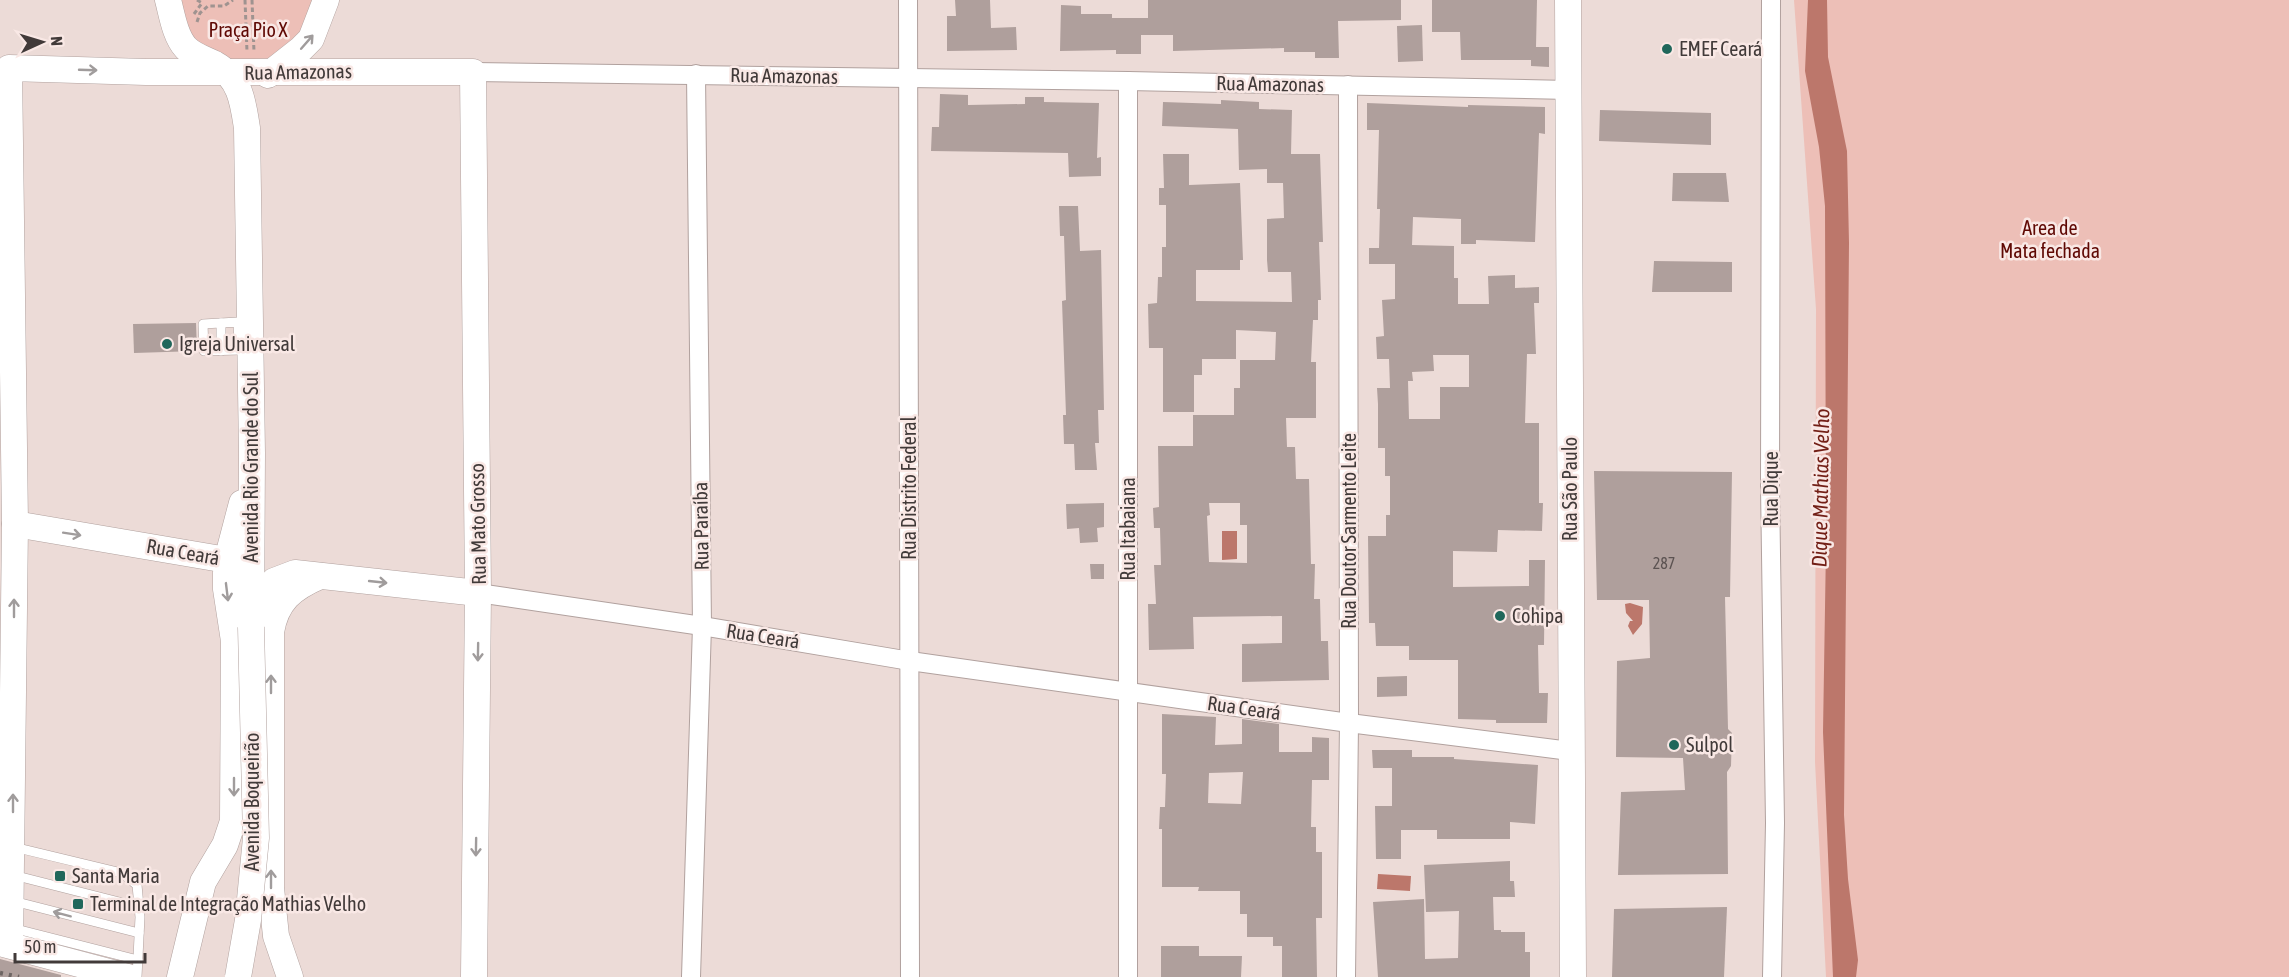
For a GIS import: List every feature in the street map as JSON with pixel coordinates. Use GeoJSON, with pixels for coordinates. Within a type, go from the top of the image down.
{"type":"FeatureCollection","features":[{"type":"Feature","properties":{"kind":"street","name":"Avenida Rio Grande do Sul"},"geometry":{"type":"LineString","coordinates":[[168,0],[178,33],[186,48],[233,62],[235,81],[239,88],[247,128]]}},
{"type":"Feature","properties":{"kind":"street","name":"Avenida Rio Grande do Sul"},"geometry":{"type":"LineString","coordinates":[[250,617],[252,453],[244,336],[247,128],[254,96],[267,61],[301,50],[311,39],[326,0]]}},
{"type":"Feature","properties":{"kind":"street","name":"Rua Distrito Federal"},"geometry":{"type":"LineString","coordinates":[[908,0],[910,977]]}},
{"type":"Feature","properties":{"kind":"street","name":"Rua São Paulo"},"geometry":{"type":"LineString","coordinates":[[1568,0],[1570,751],[1573,977]]}},
{"type":"Feature","properties":{"kind":"street","name":"Rua Dique"},"geometry":{"type":"LineString","coordinates":[[1771,0],[1770,487],[1775,823],[1772,977]]}},
{"type":"Feature","properties":{"kind":"street","name":"Rua Amazonas"},"geometry":{"type":"LineString","coordinates":[[4,68],[267,61],[473,72],[1569,90]]}},
{"type":"Feature","properties":{"kind":"street"},"geometry":{"type":"LineString","coordinates":[[4,68],[12,847],[12,900],[7,939],[133,968]]}},
{"type":"Feature","properties":{"kind":"street","name":"Rua Mato Grosso"},"geometry":{"type":"LineString","coordinates":[[473,72],[478,593],[474,977]]}},
{"type":"Feature","properties":{"kind":"street","name":"Rua Paraíba"},"geometry":{"type":"LineString","coordinates":[[691,977],[702,626],[696,74]]}},
{"type":"Feature","properties":{"kind":"street","name":"Rua Itabaiana"},"geometry":{"type":"LineString","coordinates":[[1128,81],[1128,977]]}},
{"type":"Feature","properties":{"kind":"street","name":"Rua Doutor Sarmento Leite"},"geometry":{"type":"LineString","coordinates":[[1346,977],[1349,723],[1348,85]]}},
{"type":"Feature","properties":{"kind":"street"},"geometry":{"type":"LineString","coordinates":[[180,977],[203,882],[225,845],[233,821],[234,640],[226,589],[227,560],[252,453]]}},
{"type":"Feature","properties":{"kind":"street","name":"Rua Ceará"},"geometry":{"type":"LineString","coordinates":[[7,523],[227,560],[235,564],[242,574],[250,617]]}},
{"type":"Feature","properties":{"kind":"street","name":"Rua Ceará"},"geometry":{"type":"LineString","coordinates":[[250,617],[267,587],[280,578],[295,573],[478,593],[702,626],[910,661],[1349,723],[1570,751]]}},
{"type":"Feature","properties":{"kind":"street"},"geometry":{"type":"LineString","coordinates":[[290,977],[276,936],[271,888],[271,632],[273,618],[282,600],[299,585],[320,576]]}},
{"type":"Feature","properties":{"kind":"street","name":"Avenida Boqueirão"},"geometry":{"type":"LineString","coordinates":[[238,977],[248,920],[256,838],[250,617]]}},
{"type":"Feature","properties":{"kind":"lane"},"geometry":{"type":"LineString","coordinates":[[238,322],[244,336],[239,350],[204,351],[203,324],[238,322]]}},
{"type":"Feature","properties":{"kind":"lane"},"geometry":{"type":"LineString","coordinates":[[220,323],[221,351]]}},
{"type":"Feature","properties":{"kind":"lane"},"geometry":{"type":"LineString","coordinates":[[12,847],[122,873],[137,885],[139,933],[133,968],[137,977]]}},
{"type":"Feature","properties":{"kind":"lane"},"geometry":{"type":"LineString","coordinates":[[12,875],[139,907]]}},
{"type":"Feature","properties":{"kind":"lane"},"geometry":{"type":"LineString","coordinates":[[12,900],[139,933]]}},
{"type":"Feature","properties":{"kind":"path"},"geometry":{"type":"LineString","coordinates":[[192,23],[193,15],[202,3],[197,0]]}},
{"type":"Feature","properties":{"kind":"path"},"geometry":{"type":"LineString","coordinates":[[196,28],[200,13],[208,6],[224,6],[233,0]]}},
{"type":"Feature","properties":{"kind":"path"},"geometry":{"type":"LineString","coordinates":[[233,62],[247,57],[245,0]]}},
{"type":"Feature","properties":{"kind":"path"},"geometry":{"type":"LineString","coordinates":[[252,0],[254,57],[267,61]]}},
{"type":"Feature","properties":{"kind":"green space","name":"Praça Pio X"},"geometry":{"type":"Polygon","coordinates":[[[178,0],[319,0],[310,29],[279,58],[232,60],[189,40],[178,0]]]}},
{"type":"Feature","properties":{"kind":"green space","name":"Area de Mata fechada"},"geometry":{"type":"Polygon","coordinates":[[[1794,0],[2289,0],[2289,977],[1826,977],[1815,762],[1816,309],[1794,0]]]}},
{"type":"Feature","properties":{"kind":"shaded area","name":"Dique Mathias Velho"},"geometry":{"type":"Polygon","coordinates":[[[1808,0],[1827,0],[1828,57],[1847,151],[1849,243],[1844,815],[1848,879],[1858,960],[1856,977],[1833,977],[1823,732],[1826,546],[1825,206],[1819,147],[1805,71],[1808,0]]]}},
{"type":"Feature","properties":{"kind":"shaded area"},"geometry":{"type":"Polygon","coordinates":[[[1222,531],[1237,531],[1237,559],[1222,560],[1222,531]]]}},
{"type":"Feature","properties":{"kind":"shaded area"},"geometry":{"type":"Polygon","coordinates":[[[1630,603],[1643,607],[1642,624],[1633,635],[1628,626],[1630,621],[1633,621],[1626,613],[1625,604],[1630,603]]]}},
{"type":"Feature","properties":{"kind":"shaded area"},"geometry":{"type":"Polygon","coordinates":[[[1378,874],[1411,876],[1410,891],[1377,889],[1378,874]]]}},
{"type":"Feature","properties":{"kind":"building"},"geometry":{"type":"Polygon","coordinates":[[[955,0],[990,0],[991,28],[1016,27],[1017,50],[947,51],[947,16],[956,16],[955,0]]]}},
{"type":"Feature","properties":{"kind":"building"},"geometry":{"type":"Polygon","coordinates":[[[1148,0],[1401,0],[1401,20],[1338,21],[1339,58],[1315,58],[1315,52],[1284,52],[1284,48],[1173,51],[1173,35],[1141,35],[1141,54],[1116,54],[1116,50],[1060,51],[1061,5],[1081,6],[1081,14],[1112,14],[1112,18],[1148,18],[1148,0]]]}},
{"type":"Feature","properties":{"kind":"building"},"geometry":{"type":"Polygon","coordinates":[[[1432,0],[1537,0],[1536,47],[1549,47],[1549,67],[1531,66],[1531,60],[1461,60],[1460,32],[1432,32],[1432,0]]]}},
{"type":"Feature","properties":{"kind":"building"},"geometry":{"type":"Polygon","coordinates":[[[1422,25],[1423,61],[1398,62],[1397,26],[1422,25]]]}},
{"type":"Feature","properties":{"kind":"building"},"geometry":{"type":"Polygon","coordinates":[[[940,94],[968,95],[968,105],[1025,104],[1025,97],[1044,97],[1044,102],[1099,103],[1097,158],[1101,157],[1101,176],[1069,177],[1068,153],[931,151],[932,127],[939,127],[940,94]]]}},
{"type":"Feature","properties":{"kind":"building"},"geometry":{"type":"Polygon","coordinates":[[[1221,100],[1259,102],[1259,109],[1292,110],[1291,154],[1320,154],[1323,242],[1319,242],[1321,300],[1318,300],[1318,320],[1313,320],[1311,362],[1316,362],[1316,418],[1286,418],[1287,447],[1295,447],[1296,479],[1309,479],[1311,564],[1315,564],[1314,599],[1320,599],[1321,641],[1328,641],[1329,680],[1242,682],[1242,644],[1282,643],[1282,616],[1193,617],[1194,649],[1149,650],[1148,604],[1156,604],[1154,565],[1161,565],[1160,528],[1154,528],[1153,508],[1159,507],[1158,446],[1193,446],[1193,415],[1234,415],[1234,388],[1240,388],[1240,360],[1275,360],[1276,332],[1236,330],[1236,359],[1202,359],[1202,375],[1194,375],[1194,412],[1163,412],[1163,348],[1149,348],[1148,304],[1157,303],[1158,277],[1162,277],[1162,247],[1166,247],[1166,205],[1159,205],[1159,188],[1164,188],[1163,154],[1189,154],[1189,185],[1240,183],[1243,260],[1240,260],[1240,270],[1196,270],[1196,301],[1292,302],[1291,272],[1268,272],[1267,260],[1267,219],[1284,218],[1283,183],[1267,183],[1267,169],[1239,170],[1238,129],[1162,126],[1163,102],[1221,104],[1221,100]],[[1209,503],[1210,515],[1207,516],[1209,562],[1247,563],[1247,525],[1240,525],[1240,503],[1209,503]]]}},
{"type":"Feature","properties":{"kind":"building"},"geometry":{"type":"Polygon","coordinates":[[[1367,103],[1545,107],[1545,134],[1539,133],[1535,242],[1476,240],[1476,244],[1461,244],[1461,219],[1413,217],[1412,245],[1454,246],[1454,278],[1458,278],[1458,304],[1489,304],[1488,276],[1515,275],[1515,288],[1539,287],[1539,303],[1534,303],[1536,354],[1527,354],[1525,423],[1539,423],[1539,503],[1543,503],[1542,531],[1498,530],[1497,552],[1453,551],[1453,587],[1529,586],[1529,560],[1545,560],[1544,645],[1538,645],[1539,693],[1548,693],[1547,723],[1496,723],[1496,720],[1458,719],[1458,660],[1409,660],[1409,646],[1376,646],[1375,623],[1369,623],[1368,536],[1386,536],[1386,515],[1390,515],[1390,476],[1385,476],[1385,448],[1378,448],[1377,388],[1390,388],[1389,359],[1377,359],[1376,337],[1384,336],[1382,300],[1395,299],[1395,264],[1369,264],[1369,248],[1379,248],[1380,209],[1377,209],[1379,130],[1367,130],[1367,103]],[[1433,355],[1434,371],[1412,372],[1413,381],[1408,381],[1409,419],[1440,419],[1440,387],[1469,387],[1469,355],[1433,355]]]}},
{"type":"Feature","properties":{"kind":"building"},"geometry":{"type":"Polygon","coordinates":[[[1600,110],[1711,113],[1711,145],[1599,141],[1600,110]]]}},
{"type":"Feature","properties":{"kind":"building"},"geometry":{"type":"Polygon","coordinates":[[[1673,173],[1726,173],[1729,202],[1672,201],[1673,173]]]}},
{"type":"Feature","properties":{"kind":"building"},"geometry":{"type":"Polygon","coordinates":[[[1059,206],[1078,206],[1080,251],[1101,250],[1104,410],[1098,410],[1099,443],[1095,443],[1097,470],[1075,470],[1074,444],[1064,444],[1063,415],[1066,415],[1062,301],[1066,300],[1064,236],[1060,236],[1059,206]]]}},
{"type":"Feature","properties":{"kind":"building"},"geometry":{"type":"Polygon","coordinates":[[[1654,261],[1732,262],[1732,292],[1652,292],[1654,261]]]}},
{"type":"Feature","properties":{"kind":"building","name":"Igreja Universal"},"geometry":{"type":"Polygon","coordinates":[[[196,323],[197,351],[134,353],[133,324],[196,323]]]}},
{"type":"Feature","properties":{"kind":"building","name":"Sulpol"},"geometry":{"type":"Polygon","coordinates":[[[1594,471],[1732,472],[1730,597],[1725,597],[1728,729],[1732,733],[1731,766],[1727,772],[1728,874],[1618,875],[1621,792],[1685,790],[1683,758],[1616,757],[1617,661],[1650,658],[1649,600],[1597,600],[1594,471]]]}},
{"type":"Feature","properties":{"kind":"building"},"geometry":{"type":"Polygon","coordinates":[[[1104,503],[1104,527],[1097,528],[1098,542],[1080,543],[1079,528],[1067,529],[1066,504],[1104,503]]]}},
{"type":"Feature","properties":{"kind":"building"},"geometry":{"type":"Polygon","coordinates":[[[1090,564],[1104,564],[1104,579],[1091,579],[1090,564]]]}},
{"type":"Feature","properties":{"kind":"building"},"geometry":{"type":"Polygon","coordinates":[[[1407,676],[1407,696],[1377,697],[1377,677],[1407,676]]]}},
{"type":"Feature","properties":{"kind":"building"},"geometry":{"type":"Polygon","coordinates":[[[1162,714],[1216,717],[1215,745],[1242,744],[1242,719],[1279,724],[1279,752],[1312,752],[1312,737],[1329,738],[1329,780],[1312,780],[1311,827],[1316,827],[1316,852],[1322,852],[1322,918],[1316,918],[1317,977],[1282,977],[1282,946],[1273,946],[1273,937],[1247,937],[1247,914],[1240,914],[1240,891],[1198,891],[1199,887],[1162,887],[1162,829],[1159,829],[1160,807],[1165,807],[1166,774],[1162,774],[1162,714]],[[1243,772],[1209,773],[1208,803],[1241,804],[1243,772]]]}},
{"type":"Feature","properties":{"kind":"building"},"geometry":{"type":"Polygon","coordinates":[[[1372,750],[1412,750],[1412,757],[1454,757],[1454,759],[1538,765],[1535,824],[1510,822],[1510,839],[1437,839],[1437,830],[1401,830],[1401,859],[1376,859],[1375,806],[1392,806],[1392,768],[1373,768],[1372,750]]]}},
{"type":"Feature","properties":{"kind":"building"},"geometry":{"type":"Polygon","coordinates":[[[1510,861],[1510,881],[1514,881],[1515,897],[1493,897],[1494,930],[1525,932],[1525,952],[1530,952],[1530,977],[1378,977],[1373,902],[1424,899],[1425,959],[1458,958],[1459,911],[1426,912],[1424,865],[1510,861]]]}},
{"type":"Feature","properties":{"kind":"building"},"geometry":{"type":"Polygon","coordinates":[[[1727,907],[1724,977],[1612,977],[1614,909],[1727,907]]]}},
{"type":"Feature","properties":{"kind":"building"},"geometry":{"type":"Polygon","coordinates":[[[1161,946],[1199,946],[1199,956],[1242,956],[1241,977],[1161,977],[1161,946]]]}},
{"type":"Feature","properties":{"kind":"building"},"geometry":{"type":"Polygon","coordinates":[[[0,959],[61,975],[61,977],[0,977],[0,959]]]}},
{"type":"Feature","properties":{"kind":"railway"},"geometry":{"type":"LineString","coordinates":[[0,973],[19,977]]}},
{"type":"Feature","properties":{"kind":"place","name":"EMEF Ceará"},"geometry":{"type":"Point","coordinates":[1667,49]}},
{"type":"Feature","properties":{"kind":"place","name":"Igreja Universal"},"geometry":{"type":"Point","coordinates":[167,344]}},
{"type":"Feature","properties":{"kind":"place","name":"Cohipa"},"geometry":{"type":"Point","coordinates":[1500,616]}},
{"type":"Feature","properties":{"kind":"place","name":"Sulpol"},"geometry":{"type":"Point","coordinates":[1674,745]}},
{"type":"Feature","properties":{"kind":"place","name":"Santa Maria"},"geometry":{"type":"Point","coordinates":[60,876]}},
{"type":"Feature","properties":{"kind":"place","name":"Terminal de Integração Mathias Velho"},"geometry":{"type":"Point","coordinates":[78,904]}}]}
